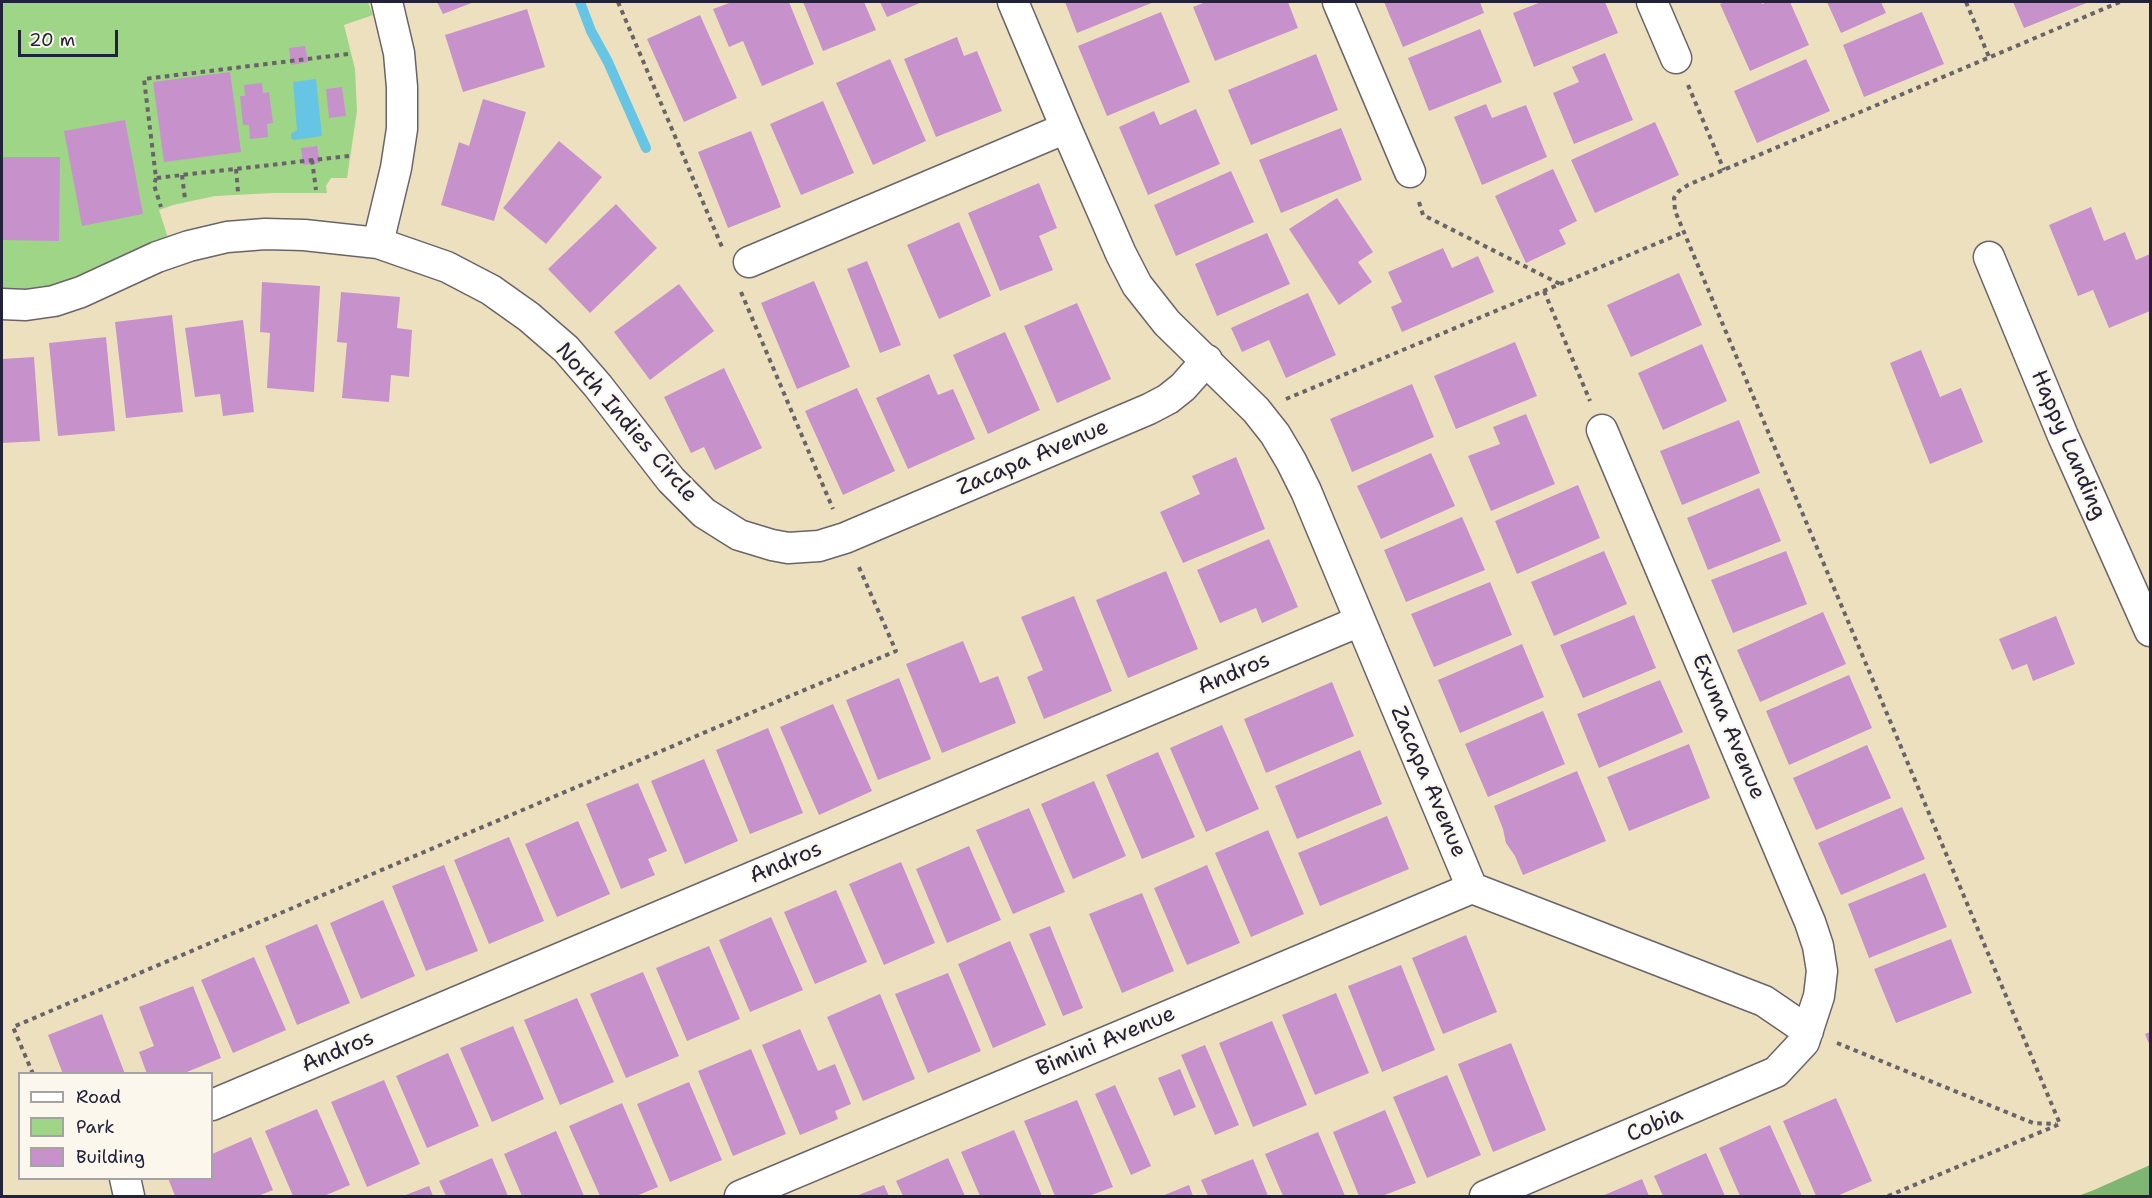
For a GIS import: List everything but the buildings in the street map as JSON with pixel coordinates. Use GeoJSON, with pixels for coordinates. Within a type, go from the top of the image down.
{"type":"FeatureCollection","features":[{"type":"Feature","properties":{"kind":"street"},"geometry":{"type":"LineString","coordinates":[[378,243],[396,168],[402,129],[399,53],[387,2]]}},
{"type":"Feature","properties":{"kind":"street","name":"Zacapa Avenue"},"geometry":{"type":"LineString","coordinates":[[1013,2],[1121,254],[1137,285],[1167,323],[1207,360],[1257,412],[1275,434],[1306,491],[1472,888]]}},
{"type":"Feature","properties":{"kind":"street"},"geometry":{"type":"LineString","coordinates":[[1338,2],[1410,172]]}},
{"type":"Feature","properties":{"kind":"street"},"geometry":{"type":"LineString","coordinates":[[1652,2],[1676,58]]}},
{"type":"Feature","properties":{"kind":"street"},"geometry":{"type":"LineString","coordinates":[[749,262],[1066,128]]}},
{"type":"Feature","properties":{"kind":"street","name":"North Indies Circle"},"geometry":{"type":"LineString","coordinates":[[2,304],[26,305],[54,301],[81,292],[157,257],[227,237],[265,234],[304,235],[378,243],[447,267],[490,290],[529,317],[573,357],[689,500],[719,524],[739,535],[788,548],[819,546],[845,538]]}},
{"type":"Feature","properties":{"kind":"street","name":"Happy Landing"},"geometry":{"type":"LineString","coordinates":[[1989,257],[2063,436],[2151,632]]}},
{"type":"Feature","properties":{"kind":"street","name":"Zacapa Avenue"},"geometry":{"type":"LineString","coordinates":[[845,538],[1158,405],[1183,387],[1207,360]]}},
{"type":"Feature","properties":{"kind":"street","name":"Exuma Avenue"},"geometry":{"type":"LineString","coordinates":[[1602,430],[1810,922],[1818,946],[1822,971],[1819,996],[1808,1031]]}},
{"type":"Feature","properties":{"kind":"street","name":"Andros"},"geometry":{"type":"LineString","coordinates":[[213,1105],[1360,621]]}},
{"type":"Feature","properties":{"kind":"street"},"geometry":{"type":"LineString","coordinates":[[1472,888],[1764,1001],[1808,1031]]}},
{"type":"Feature","properties":{"kind":"street","name":"Bimini Avenue"},"geometry":{"type":"LineString","coordinates":[[740,1197],[1472,888]]}},
{"type":"Feature","properties":{"kind":"street","name":"Cobia"},"geometry":{"type":"LineString","coordinates":[[1485,1197],[1759,1081],[1776,1072],[1788,1060],[1803,1042],[1808,1031]]}},
{"type":"Feature","properties":{"kind":"street"},"geometry":{"type":"LineString","coordinates":[[125,1180],[129,1197]]}},
{"type":"Feature","properties":{"kind":"path"},"geometry":{"type":"LineString","coordinates":[[1966,2],[1989,57]]}},
{"type":"Feature","properties":{"kind":"path"},"geometry":{"type":"LineString","coordinates":[[2060,1124],[1674,204],[1676,194],[1688,185],[2120,2]]}},
{"type":"Feature","properties":{"kind":"path"},"geometry":{"type":"LineString","coordinates":[[161,207],[154,185],[156,178],[144,79],[348,54]]}},
{"type":"Feature","properties":{"kind":"path"},"geometry":{"type":"LineString","coordinates":[[1676,58],[1724,170]]}},
{"type":"Feature","properties":{"kind":"path"},"geometry":{"type":"LineString","coordinates":[[156,178],[349,156]]}},
{"type":"Feature","properties":{"kind":"path"},"geometry":{"type":"LineString","coordinates":[[312,160],[316,190]]}},
{"type":"Feature","properties":{"kind":"path"},"geometry":{"type":"LineString","coordinates":[[236,169],[238,192]]}},
{"type":"Feature","properties":{"kind":"path"},"geometry":{"type":"LineString","coordinates":[[1410,172],[1423,215],[1560,284]]}},
{"type":"Feature","properties":{"kind":"path"},"geometry":{"type":"LineString","coordinates":[[182,175],[185,199]]}},
{"type":"Feature","properties":{"kind":"path"},"geometry":{"type":"LineString","coordinates":[[1257,412],[1684,232]]}},
{"type":"Feature","properties":{"kind":"path"},"geometry":{"type":"LineString","coordinates":[[1544,291],[1602,430]]}},
{"type":"Feature","properties":{"kind":"path"},"geometry":{"type":"LineString","coordinates":[[32,1072],[13,1027],[896,651],[845,538]]}},
{"type":"Feature","properties":{"kind":"path"},"geometry":{"type":"LineString","coordinates":[[1808,1031],[2033,1124],[2060,1124]]}},
{"type":"Feature","properties":{"kind":"path"},"geometry":{"type":"LineString","coordinates":[[1888,1197],[2060,1124]]}},
{"type":"Feature","properties":{"kind":"green space"},"geometry":{"type":"Polygon","coordinates":[[[2,2],[368,2],[373,15],[344,25],[355,69],[357,111],[347,178],[331,178],[326,186],[327,193],[215,196],[173,205],[159,210],[168,238],[58,286],[28,291],[2,290],[2,2]]]}},
{"type":"Feature","properties":{"kind":"green space"},"geometry":{"type":"Polygon","coordinates":[[[2150,1165],[2150,1196],[2078,1196],[2094,1190],[2150,1165]]]}},
{"type":"Feature","properties":{"kind":"water"},"geometry":{"type":"Polygon","coordinates":[[[316,79],[322,136],[294,140],[291,134],[297,130],[293,82],[316,79]]]}},
{"type":"Feature","properties":{"kind":"waterway"},"geometry":{"type":"LineString","coordinates":[[580,2],[591,31],[608,62],[646,148]]}}]}
